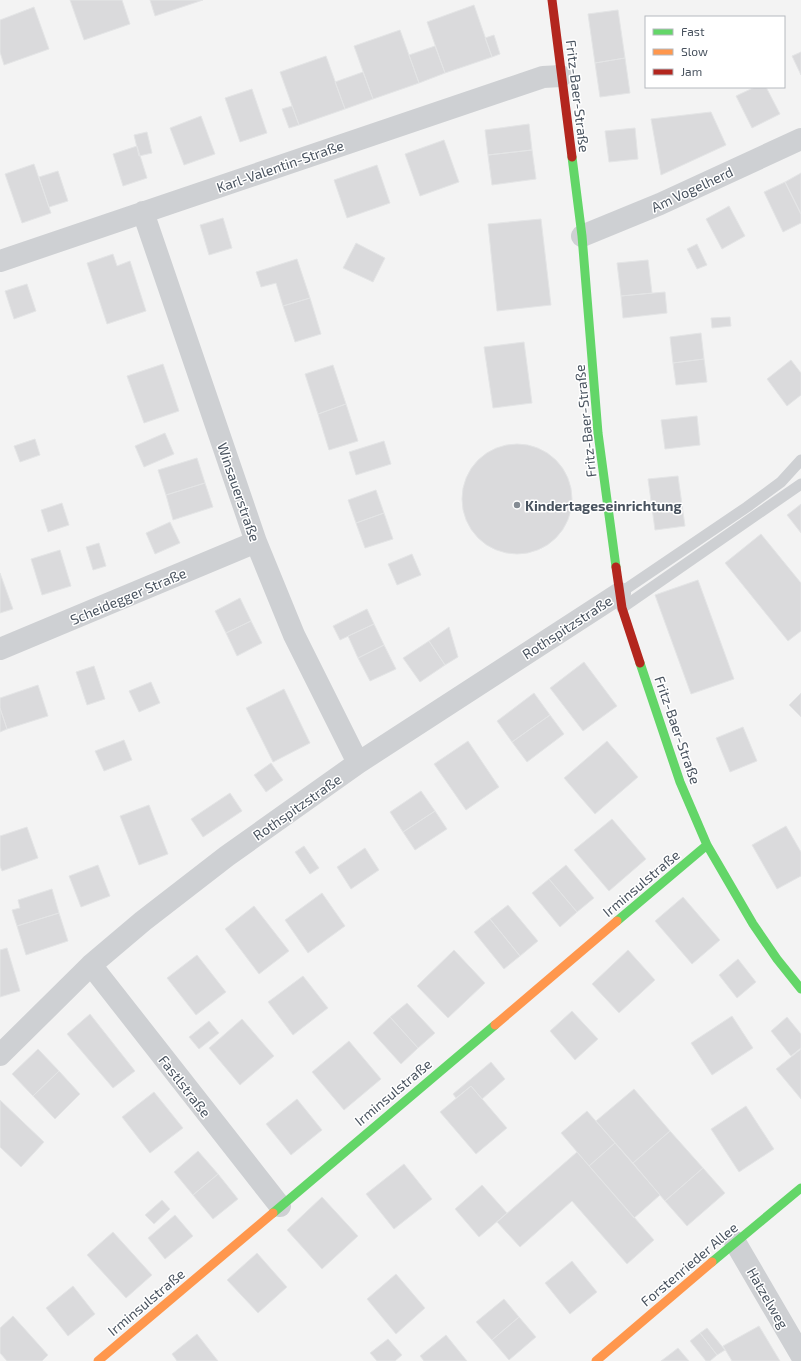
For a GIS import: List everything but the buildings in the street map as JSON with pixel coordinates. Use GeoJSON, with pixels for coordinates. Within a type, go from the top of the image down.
{"type":"FeatureCollection","features":[{"type":"Feature","properties":{"kind":"street","name":"Fritz-Baer-Straße"},"geometry":{"type":"LineString","coordinates":[[552,0],[582,236],[598,433],[621,600],[680,782],[707,845],[753,924],[777,959],[801,989]]}},
{"type":"Feature","properties":{"kind":"street","name":"Karl-Valentin-Straße"},"geometry":{"type":"LineString","coordinates":[[0,261],[543,77],[561,76]]}},
{"type":"Feature","properties":{"kind":"street","name":"Am Vogelherd"},"geometry":{"type":"LineString","coordinates":[[582,236],[660,204],[801,139]]}},
{"type":"Feature","properties":{"kind":"street","name":"Winsauerstraße"},"geometry":{"type":"LineString","coordinates":[[143,212],[256,542],[294,635],[358,763]]}},
{"type":"Feature","properties":{"kind":"street","name":"Scheidegger Straße"},"geometry":{"type":"LineString","coordinates":[[0,649],[256,542]]}},
{"type":"Feature","properties":{"kind":"street","name":"Rothspitzstraße"},"geometry":{"type":"LineString","coordinates":[[0,1055],[91,965],[143,921],[227,856],[358,763],[621,600]]}},
{"type":"Feature","properties":{"kind":"street","name":"Irminsulstraße"},"geometry":{"type":"LineString","coordinates":[[98,1361],[707,845]]}},
{"type":"Feature","properties":{"kind":"street","name":"Fastlstraße"},"geometry":{"type":"LineString","coordinates":[[91,965],[280,1206]]}},
{"type":"Feature","properties":{"kind":"street","name":"Forstenrieder Allee"},"geometry":{"type":"LineString","coordinates":[[596,1361],[735,1242],[801,1188]]}},
{"type":"Feature","properties":{"kind":"street","name":"Hatzelweg"},"geometry":{"type":"LineString","coordinates":[[735,1242],[801,1355]]}},
{"type":"Feature","properties":{"kind":"lane"},"geometry":{"type":"LineString","coordinates":[[621,600],[781,482],[801,460]]}},
{"type":"Feature","properties":{"kind":"lane"},"geometry":{"type":"LineString","coordinates":[[621,600],[801,484]]}},
{"type":"Feature","properties":{"kind":"traffic: fast"},"geometry":{"type":"LineString","coordinates":[[572,157],[582,236],[598,433],[616,567]]}},
{"type":"Feature","properties":{"kind":"traffic: fast"},"geometry":{"type":"LineString","coordinates":[[640,663],[680,782],[707,845],[753,924],[777,959],[801,989]]}},
{"type":"Feature","properties":{"kind":"traffic: fast"},"geometry":{"type":"LineString","coordinates":[[617,921],[707,845]]}},
{"type":"Feature","properties":{"kind":"traffic: fast"},"geometry":{"type":"LineString","coordinates":[[273,1213],[495,1025]]}},
{"type":"Feature","properties":{"kind":"traffic: fast"},"geometry":{"type":"LineString","coordinates":[[712,1262],[801,1188]]}},
{"type":"Feature","properties":{"kind":"traffic: slow"},"geometry":{"type":"LineString","coordinates":[[495,1025],[617,921]]}},
{"type":"Feature","properties":{"kind":"traffic: slow"},"geometry":{"type":"LineString","coordinates":[[98,1361],[273,1213]]}},
{"type":"Feature","properties":{"kind":"traffic: slow"},"geometry":{"type":"LineString","coordinates":[[596,1361],[712,1262]]}},
{"type":"Feature","properties":{"kind":"traffic: jam"},"geometry":{"type":"LineString","coordinates":[[552,0],[572,157]]}},
{"type":"Feature","properties":{"kind":"traffic: jam"},"geometry":{"type":"LineString","coordinates":[[616,567],[622,608],[640,663]]}},
{"type":"Feature","properties":{"kind":"place","name":"Kindertageseinrichtung"},"geometry":{"type":"Point","coordinates":[517,505]}}]}
